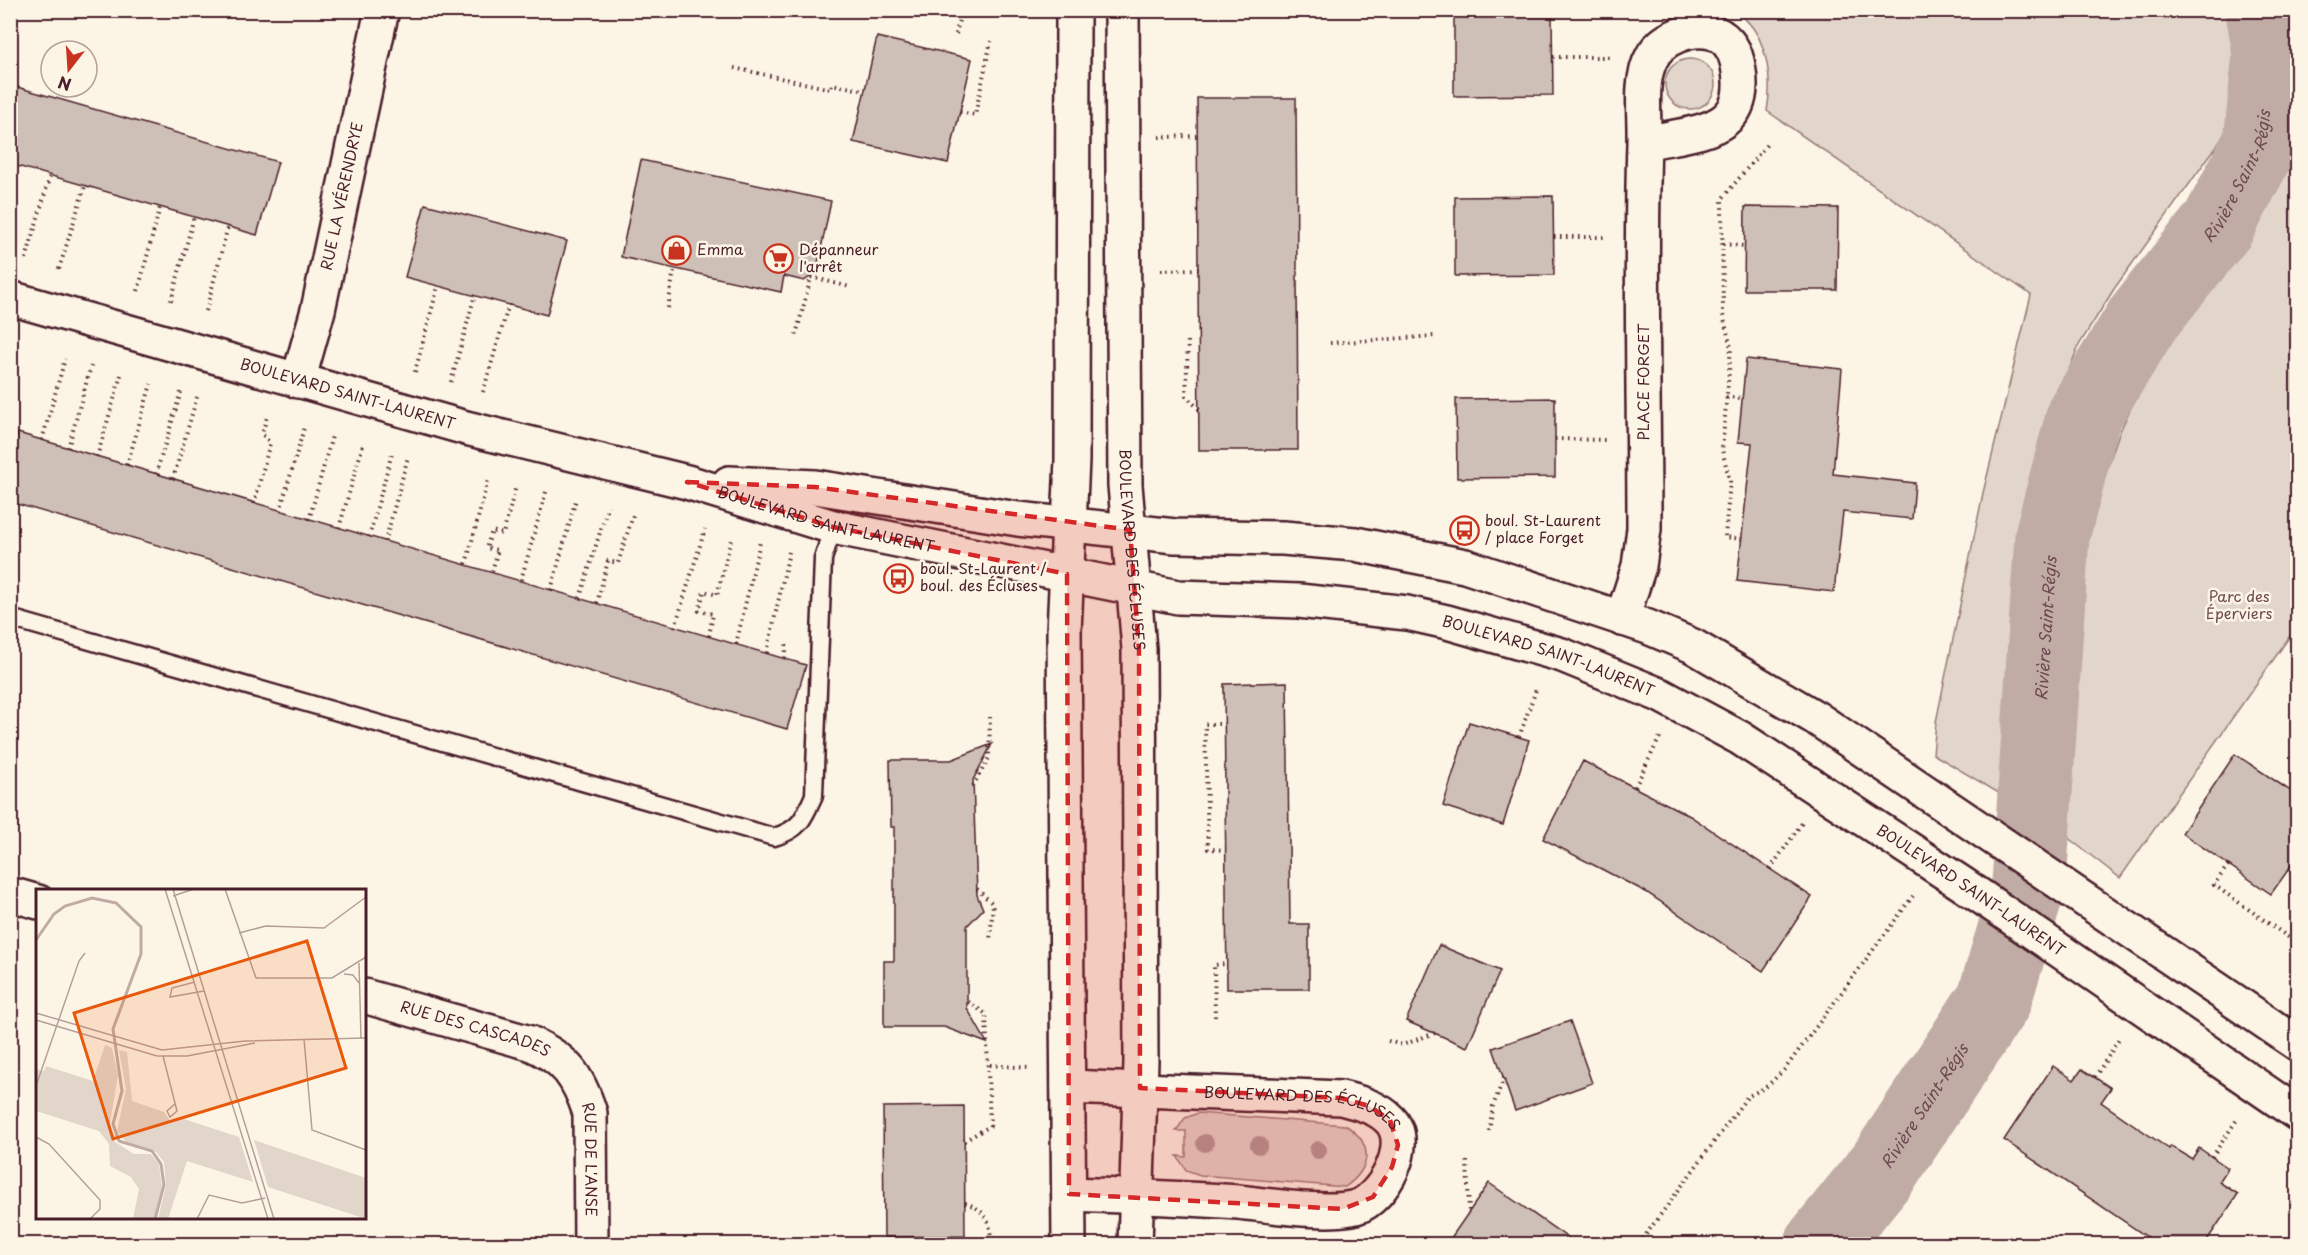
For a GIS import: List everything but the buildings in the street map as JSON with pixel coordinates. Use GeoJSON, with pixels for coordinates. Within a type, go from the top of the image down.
{"type":"FeatureCollection","features":[{"type":"Feature","properties":{"kind":"street","name":"RUE LA VÉRENDRYE"},"geometry":{"type":"LineString","coordinates":[[298,381],[318,310],[382,10]]}},
{"type":"Feature","properties":{"kind":"street"},"geometry":{"type":"LineString","coordinates":[[1069,1245],[1064,631],[1069,524],[1074,241],[1073,10]]}},
{"type":"Feature","properties":{"kind":"street","name":"BOULEVARD DES ÉCLUSES"},"geometry":{"type":"LineString","coordinates":[[1122,10],[1125,485],[1139,649],[1140,1088],[1135,1245]]}},
{"type":"Feature","properties":{"kind":"street"},"geometry":{"type":"LineString","coordinates":[[1644,143],[1703,130],[1727,120],[1736,111],[1740,99],[1740,77],[1736,57],[1727,41],[1712,32],[1688,32],[1667,40],[1652,56]]}},
{"type":"Feature","properties":{"kind":"street","name":"PLACE FORGET"},"geometry":{"type":"LineString","coordinates":[[1622,619],[1634,585],[1643,539],[1644,143],[1646,75],[1652,56]]}},
{"type":"Feature","properties":{"kind":"street","name":"BOULEVARD SAINT-LAURENT"},"geometry":{"type":"LineString","coordinates":[[10,298],[520,442],[687,482],[833,527],[1178,597],[1299,601],[1407,613],[1562,655],[1660,695],[1731,733],[1964,885],[2298,1114]]}},
{"type":"Feature","properties":{"kind":"street","name":"BOULEVARD SAINT-LAURENT"},"geometry":{"type":"LineString","coordinates":[[687,482],[815,487],[1069,524],[1175,536],[1321,540],[1399,551],[1499,576],[1673,637],[1733,668],[1816,718],[2298,1044]]}},
{"type":"Feature","properties":{"kind":"street"},"geometry":{"type":"LineString","coordinates":[[10,894],[36,901]]}},
{"type":"Feature","properties":{"kind":"street","name":"RUE DES CASCADES"},"geometry":{"type":"LineString","coordinates":[[366,997],[530,1043],[551,1053],[565,1064],[574,1077]]}},
{"type":"Feature","properties":{"kind":"street","name":"RUE DE L'ANSE"},"geometry":{"type":"LineString","coordinates":[[574,1077],[590,1113],[591,1245]]}},
{"type":"Feature","properties":{"kind":"street","name":"BOULEVARD DES ÉCLUSES"},"geometry":{"type":"LineString","coordinates":[[1068,1087],[1298,1095],[1357,1102],[1390,1120],[1397,1131],[1398,1145],[1392,1167],[1373,1197],[1355,1207],[1309,1208],[1070,1194]]}},
{"type":"Feature","properties":{"kind":"lane"},"geometry":{"type":"LineString","coordinates":[[10,618],[774,837],[791,833],[804,818],[814,795],[823,559],[833,527]]}},
{"type":"Feature","properties":{"kind":"path"},"geometry":{"type":"LineString","coordinates":[[956,34],[961,10]]}},
{"type":"Feature","properties":{"kind":"path"},"geometry":{"type":"LineString","coordinates":[[960,112],[975,115],[991,41]]}},
{"type":"Feature","properties":{"kind":"path"},"geometry":{"type":"LineString","coordinates":[[1553,57],[1652,56]]}},
{"type":"Feature","properties":{"kind":"path"},"geometry":{"type":"LineString","coordinates":[[734,68],[831,89],[832,84],[865,92]]}},
{"type":"Feature","properties":{"kind":"path"},"geometry":{"type":"LineString","coordinates":[[1153,137],[1197,136]]}},
{"type":"Feature","properties":{"kind":"path"},"geometry":{"type":"LineString","coordinates":[[1742,539],[1725,537],[1730,482],[1722,450],[1731,348],[1724,315],[1722,199],[1768,142]]}},
{"type":"Feature","properties":{"kind":"path"},"geometry":{"type":"LineString","coordinates":[[10,180],[15,166]]}},
{"type":"Feature","properties":{"kind":"path"},"geometry":{"type":"LineString","coordinates":[[26,259],[50,176]]}},
{"type":"Feature","properties":{"kind":"path"},"geometry":{"type":"LineString","coordinates":[[59,269],[85,186]]}},
{"type":"Feature","properties":{"kind":"path"},"geometry":{"type":"LineString","coordinates":[[138,291],[160,207]]}},
{"type":"Feature","properties":{"kind":"path"},"geometry":{"type":"LineString","coordinates":[[171,301],[194,217]]}},
{"type":"Feature","properties":{"kind":"path"},"geometry":{"type":"LineString","coordinates":[[206,311],[228,226]]}},
{"type":"Feature","properties":{"kind":"path"},"geometry":{"type":"LineString","coordinates":[[1554,237],[1643,237]]}},
{"type":"Feature","properties":{"kind":"path"},"geometry":{"type":"LineString","coordinates":[[1723,244],[1744,246]]}},
{"type":"Feature","properties":{"kind":"path"},"geometry":{"type":"LineString","coordinates":[[668,308],[674,269]]}},
{"type":"Feature","properties":{"kind":"path"},"geometry":{"type":"LineString","coordinates":[[1154,271],[1199,269]]}},
{"type":"Feature","properties":{"kind":"path"},"geometry":{"type":"LineString","coordinates":[[796,335],[811,277],[850,287]]}},
{"type":"Feature","properties":{"kind":"path"},"geometry":{"type":"LineString","coordinates":[[415,372],[438,286]]}},
{"type":"Feature","properties":{"kind":"path"},"geometry":{"type":"LineString","coordinates":[[452,382],[475,296]]}},
{"type":"Feature","properties":{"kind":"path"},"geometry":{"type":"LineString","coordinates":[[483,392],[508,304]]}},
{"type":"Feature","properties":{"kind":"path"},"geometry":{"type":"LineString","coordinates":[[1330,343],[1435,336]]}},
{"type":"Feature","properties":{"kind":"path"},"geometry":{"type":"LineString","coordinates":[[1188,341],[1186,396],[1199,409]]}},
{"type":"Feature","properties":{"kind":"path"},"geometry":{"type":"LineString","coordinates":[[42,440],[65,359]]}},
{"type":"Feature","properties":{"kind":"path"},"geometry":{"type":"LineString","coordinates":[[68,448],[92,366]]}},
{"type":"Feature","properties":{"kind":"path"},"geometry":{"type":"LineString","coordinates":[[97,457],[121,375]]}},
{"type":"Feature","properties":{"kind":"path"},"geometry":{"type":"LineString","coordinates":[[127,465],[151,384]]}},
{"type":"Feature","properties":{"kind":"path"},"geometry":{"type":"LineString","coordinates":[[156,474],[181,392]]}},
{"type":"Feature","properties":{"kind":"path"},"geometry":{"type":"LineString","coordinates":[[173,479],[197,397]]}},
{"type":"Feature","properties":{"kind":"path"},"geometry":{"type":"LineString","coordinates":[[1726,397],[1742,398]]}},
{"type":"Feature","properties":{"kind":"path"},"geometry":{"type":"LineString","coordinates":[[254,504],[270,443],[262,434],[267,417]]}},
{"type":"Feature","properties":{"kind":"path"},"geometry":{"type":"LineString","coordinates":[[280,511],[304,428]]}},
{"type":"Feature","properties":{"kind":"path"},"geometry":{"type":"LineString","coordinates":[[309,520],[332,436]]}},
{"type":"Feature","properties":{"kind":"path"},"geometry":{"type":"LineString","coordinates":[[1555,439],[1644,440]]}},
{"type":"Feature","properties":{"kind":"path"},"geometry":{"type":"LineString","coordinates":[[339,528],[363,445]]}},
{"type":"Feature","properties":{"kind":"path"},"geometry":{"type":"LineString","coordinates":[[369,537],[392,453]]}},
{"type":"Feature","properties":{"kind":"path"},"geometry":{"type":"LineString","coordinates":[[385,542],[408,457]]}},
{"type":"Feature","properties":{"kind":"path"},"geometry":{"type":"LineString","coordinates":[[466,564],[488,480]]}},
{"type":"Feature","properties":{"kind":"path"},"geometry":{"type":"LineString","coordinates":[[492,572],[498,550],[486,548],[492,531],[503,534],[516,486]]}},
{"type":"Feature","properties":{"kind":"path"},"geometry":{"type":"LineString","coordinates":[[521,580],[546,492]]}},
{"type":"Feature","properties":{"kind":"path"},"geometry":{"type":"LineString","coordinates":[[551,590],[576,499]]}},
{"type":"Feature","properties":{"kind":"path"},"geometry":{"type":"LineString","coordinates":[[580,598],[608,506]]}},
{"type":"Feature","properties":{"kind":"path"},"geometry":{"type":"LineString","coordinates":[[597,603],[608,561],[618,563],[634,512]]}},
{"type":"Feature","properties":{"kind":"path"},"geometry":{"type":"LineString","coordinates":[[675,627],[705,529]]}},
{"type":"Feature","properties":{"kind":"path"},"geometry":{"type":"LineString","coordinates":[[709,636],[713,614],[699,611],[704,591],[717,595],[732,535]]}},
{"type":"Feature","properties":{"kind":"path"},"geometry":{"type":"LineString","coordinates":[[736,644],[760,542]]}},
{"type":"Feature","properties":{"kind":"path"},"geometry":{"type":"LineString","coordinates":[[767,653],[789,550]]}},
{"type":"Feature","properties":{"kind":"path"},"geometry":{"type":"LineString","coordinates":[[1519,737],[1539,681]]}},
{"type":"Feature","properties":{"kind":"path"},"geometry":{"type":"LineString","coordinates":[[973,786],[989,758],[990,717]]}},
{"type":"Feature","properties":{"kind":"path"},"geometry":{"type":"LineString","coordinates":[[1225,724],[1205,724],[1208,849],[1226,850]]}},
{"type":"Feature","properties":{"kind":"path"},"geometry":{"type":"LineString","coordinates":[[1635,788],[1662,732]]}},
{"type":"Feature","properties":{"kind":"path"},"geometry":{"type":"LineString","coordinates":[[1770,869],[1804,819]]}},
{"type":"Feature","properties":{"kind":"path"},"geometry":{"type":"LineString","coordinates":[[2228,865],[2214,885],[2298,944]]}},
{"type":"Feature","properties":{"kind":"path"},"geometry":{"type":"LineString","coordinates":[[977,889],[993,904],[990,939]]}},
{"type":"Feature","properties":{"kind":"path"},"geometry":{"type":"LineString","coordinates":[[1639,1245],[1747,1097],[1766,1087],[1785,1069],[1912,900],[1914,892]]}},
{"type":"Feature","properties":{"kind":"path"},"geometry":{"type":"LineString","coordinates":[[1215,1017],[1214,965],[1226,964]]}},
{"type":"Feature","properties":{"kind":"path"},"geometry":{"type":"LineString","coordinates":[[964,1142],[990,1126],[990,1065],[986,1014],[967,1001]]}},
{"type":"Feature","properties":{"kind":"path"},"geometry":{"type":"LineString","coordinates":[[2095,1077],[2124,1033]]}},
{"type":"Feature","properties":{"kind":"path"},"geometry":{"type":"LineString","coordinates":[[1388,1041],[1402,1045],[1435,1034]]}},
{"type":"Feature","properties":{"kind":"path"},"geometry":{"type":"LineString","coordinates":[[990,1065],[1030,1068]]}},
{"type":"Feature","properties":{"kind":"path"},"geometry":{"type":"LineString","coordinates":[[1489,1131],[1493,1106],[1504,1078]]}},
{"type":"Feature","properties":{"kind":"path"},"geometry":{"type":"LineString","coordinates":[[2212,1157],[2241,1113]]}},
{"type":"Feature","properties":{"kind":"path"},"geometry":{"type":"LineString","coordinates":[[1467,1161],[1469,1211]]}},
{"type":"Feature","properties":{"kind":"path"},"geometry":{"type":"LineString","coordinates":[[965,1203],[976,1207],[991,1224],[991,1245]]}},
{"type":"Feature","properties":{"kind":"highlighted area"},"geometry":{"type":"Polygon","coordinates":[[[687,482],[815,487],[1130,530],[1139,649],[1140,1088],[1341,1098],[1369,1106],[1390,1120],[1398,1145],[1392,1167],[1373,1197],[1343,1209],[1069,1194],[1067,574],[833,527],[687,482]]]}},
{"type":"Feature","properties":{"kind":"green space"},"geometry":{"type":"Polygon","coordinates":[[[1734,11],[2230,11],[2244,60],[2236,119],[2114,289],[2079,345],[2050,416],[2024,516],[2002,795],[1933,754],[1936,722],[1983,493],[2031,295],[1767,111],[1768,70],[1761,42],[1745,19],[1734,11]]]}},
{"type":"Feature","properties":{"kind":"green space"},"geometry":{"type":"Polygon","coordinates":[[[1690,59],[1704,63],[1711,70],[1715,84],[1711,98],[1704,105],[1690,109],[1676,105],[1669,98],[1665,84],[1669,70],[1676,63],[1690,59]]]}},
{"type":"Feature","properties":{"kind":"green space","name":"Parc des Éperviers"},"geometry":{"type":"Polygon","coordinates":[[[2297,98],[2297,626],[2120,878],[2063,834],[2063,693],[2081,569],[2100,490],[2119,433],[2160,346],[2195,288],[2261,208],[2283,150],[2297,98]]]}},
{"type":"Feature","properties":{"kind":"green space"},"geometry":{"type":"Polygon","coordinates":[[[1198,1113],[1345,1125],[1361,1140],[1365,1148],[1365,1164],[1354,1180],[1345,1187],[1200,1175],[1186,1170],[1177,1156],[1186,1157],[1186,1131],[1176,1131],[1185,1118],[1198,1113]]]}},
{"type":"Feature","properties":{"kind":"waterway","name":"Rivière Saint-Régis"},"geometry":{"type":"LineString","coordinates":[[1822,1244],[1885,1166],[1994,1000],[2029,884],[2052,536],[2084,414],[2144,317],[2218,225],[2261,142],[2270,54],[2263,10]]}},
{"type":"Feature","properties":{"kind":"place","name":"Emma"},"geometry":{"type":"Point","coordinates":[676,250]}},
{"type":"Feature","properties":{"kind":"place","name":"Dépanneur l'arrêt"},"geometry":{"type":"Point","coordinates":[778,259]}},
{"type":"Feature","properties":{"kind":"place","name":"boul. St-Laurent / place Forget"},"geometry":{"type":"Point","coordinates":[1464,530]}},
{"type":"Feature","properties":{"kind":"place","name":"boul. St-Laurent / boul. des Écluses"},"geometry":{"type":"Point","coordinates":[899,578]}}]}
